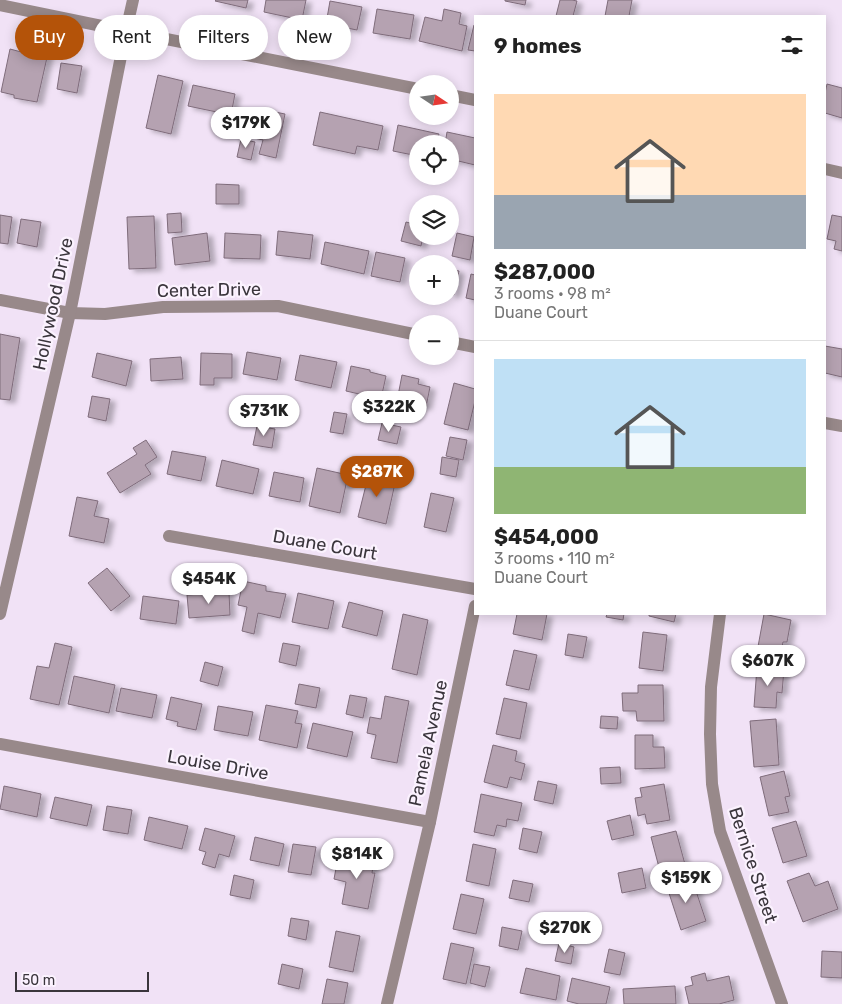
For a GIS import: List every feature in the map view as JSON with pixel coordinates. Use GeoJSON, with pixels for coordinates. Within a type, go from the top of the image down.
{"type":"FeatureCollection","features":[{"type":"Feature","properties":{"kind":"street","name":"Hollywood Drive"},"geometry":{"type":"LineString","coordinates":[[130,15],[134,0]]}},
{"type":"Feature","properties":{"kind":"street"},"geometry":{"type":"LineString","coordinates":[[0,5],[94,24]]}},
{"type":"Feature","properties":{"kind":"street"},"geometry":{"type":"LineString","coordinates":[[169,40],[409,87]]}},
{"type":"Feature","properties":{"kind":"street","name":"Hollywood Drive"},"geometry":{"type":"LineString","coordinates":[[1,605],[70,313],[120,60]]}},
{"type":"Feature","properties":{"kind":"street"},"geometry":{"type":"LineString","coordinates":[[459,97],[474,100]]}},
{"type":"Feature","properties":{"kind":"street"},"geometry":{"type":"LineString","coordinates":[[826,169],[842,173]]}},
{"type":"Feature","properties":{"kind":"street","name":"Center Drive"},"geometry":{"type":"LineString","coordinates":[[0,300],[70,313],[105,314],[163,307],[278,306],[409,333]]}},
{"type":"Feature","properties":{"kind":"street"},"geometry":{"type":"LineString","coordinates":[[459,344],[474,347]]}},
{"type":"Feature","properties":{"kind":"street"},"geometry":{"type":"LineString","coordinates":[[826,423],[842,426]]}},
{"type":"Feature","properties":{"kind":"street","name":"Duane Court"},"geometry":{"type":"LineString","coordinates":[[168,536],[474,589]]}},
{"type":"Feature","properties":{"kind":"street","name":"Pamela Avenue"},"geometry":{"type":"LineString","coordinates":[[388,1004],[430,822],[474,611]]}},
{"type":"Feature","properties":{"kind":"street","name":"Bernice Street"},"geometry":{"type":"LineString","coordinates":[[720,615],[711,687],[712,784],[720,831],[782,1004]]}},
{"type":"Feature","properties":{"kind":"street","name":"Louise Drive"},"geometry":{"type":"LineString","coordinates":[[0,744],[430,822]]}},
{"type":"Feature","properties":{"kind":"building"},"geometry":{"type":"Polygon","coordinates":[[[216,0],[248,0],[246,8],[216,0]]]}},
{"type":"Feature","properties":{"kind":"building"},"geometry":{"type":"Polygon","coordinates":[[[266,0],[306,0],[303,15],[278,15],[264,12],[266,0]]]}},
{"type":"Feature","properties":{"kind":"building"},"geometry":{"type":"Polygon","coordinates":[[[505,0],[526,0],[525,5],[505,0]]]}},
{"type":"Feature","properties":{"kind":"building"},"geometry":{"type":"Polygon","coordinates":[[[560,0],[577,1],[573,15],[556,15],[560,0]]]}},
{"type":"Feature","properties":{"kind":"building"},"geometry":{"type":"Polygon","coordinates":[[[608,0],[632,0],[629,15],[605,15],[608,0]]]}},
{"type":"Feature","properties":{"kind":"building"},"geometry":{"type":"Polygon","coordinates":[[[330,1],[362,7],[357,30],[351,29],[351,15],[328,15],[330,1]]]}},
{"type":"Feature","properties":{"kind":"building"},"geometry":{"type":"Polygon","coordinates":[[[377,9],[414,15],[410,39],[373,33],[377,9]]]}},
{"type":"Feature","properties":{"kind":"building"},"geometry":{"type":"Polygon","coordinates":[[[444,9],[461,13],[459,24],[467,26],[462,51],[419,41],[425,17],[442,21],[444,9]]]}},
{"type":"Feature","properties":{"kind":"building"},"geometry":{"type":"Polygon","coordinates":[[[474,25],[474,51],[468,50],[474,25]]]}},
{"type":"Feature","properties":{"kind":"building"},"geometry":{"type":"Polygon","coordinates":[[[10,49],[15,50],[15,60],[46,60],[37,102],[14,98],[14,95],[1,92],[10,49]]]}},
{"type":"Feature","properties":{"kind":"building"},"geometry":{"type":"Polygon","coordinates":[[[61,63],[82,66],[77,93],[57,89],[61,63]]]}},
{"type":"Feature","properties":{"kind":"building"},"geometry":{"type":"Polygon","coordinates":[[[158,75],[183,81],[171,134],[146,128],[158,75]]]}},
{"type":"Feature","properties":{"kind":"building"},"geometry":{"type":"Polygon","coordinates":[[[827,84],[842,88],[842,118],[826,113],[827,84]]]}},
{"type":"Feature","properties":{"kind":"building"},"geometry":{"type":"Polygon","coordinates":[[[193,85],[235,94],[231,115],[188,106],[193,85]]]}},
{"type":"Feature","properties":{"kind":"building"},"geometry":{"type":"Polygon","coordinates":[[[260,109],[285,114],[276,158],[259,154],[263,140],[254,138],[260,109]]]}},
{"type":"Feature","properties":{"kind":"building"},"geometry":{"type":"Polygon","coordinates":[[[320,112],[383,126],[378,150],[357,146],[355,154],[313,145],[320,112]]]}},
{"type":"Feature","properties":{"kind":"building"},"geometry":{"type":"Polygon","coordinates":[[[398,125],[439,134],[409,135],[409,154],[393,151],[398,125]]]}},
{"type":"Feature","properties":{"kind":"building"},"geometry":{"type":"Polygon","coordinates":[[[447,132],[474,138],[474,165],[459,161],[459,135],[446,135],[447,132]]]}},
{"type":"Feature","properties":{"kind":"building"},"geometry":{"type":"Polygon","coordinates":[[[241,139],[255,142],[251,160],[237,157],[241,139]]]}},
{"type":"Feature","properties":{"kind":"building"},"geometry":{"type":"Polygon","coordinates":[[[216,184],[239,185],[239,204],[216,204],[216,184]]]}},
{"type":"Feature","properties":{"kind":"building"},"geometry":{"type":"Polygon","coordinates":[[[181,213],[182,232],[168,233],[167,214],[181,213]]]}},
{"type":"Feature","properties":{"kind":"building"},"geometry":{"type":"Polygon","coordinates":[[[0,215],[12,217],[8,244],[0,243],[0,215]]]}},
{"type":"Feature","properties":{"kind":"building"},"geometry":{"type":"Polygon","coordinates":[[[832,215],[842,217],[842,251],[834,249],[836,241],[827,239],[832,215]]]}},
{"type":"Feature","properties":{"kind":"building"},"geometry":{"type":"Polygon","coordinates":[[[154,216],[156,268],[129,269],[127,217],[154,216]]]}},
{"type":"Feature","properties":{"kind":"building"},"geometry":{"type":"Polygon","coordinates":[[[21,219],[41,222],[37,247],[17,243],[21,219]]]}},
{"type":"Feature","properties":{"kind":"building"},"geometry":{"type":"Polygon","coordinates":[[[406,222],[409,223],[409,243],[401,241],[406,222]]]}},
{"type":"Feature","properties":{"kind":"building"},"geometry":{"type":"Polygon","coordinates":[[[278,231],[313,235],[310,259],[276,255],[278,231]]]}},
{"type":"Feature","properties":{"kind":"building"},"geometry":{"type":"Polygon","coordinates":[[[207,233],[210,261],[175,265],[172,238],[207,233]]]}},
{"type":"Feature","properties":{"kind":"building"},"geometry":{"type":"Polygon","coordinates":[[[225,233],[261,235],[260,259],[224,258],[225,233]]]}},
{"type":"Feature","properties":{"kind":"building"},"geometry":{"type":"Polygon","coordinates":[[[459,233],[474,237],[470,260],[459,258],[459,255],[452,255],[454,245],[459,245],[459,233]]]}},
{"type":"Feature","properties":{"kind":"building"},"geometry":{"type":"Polygon","coordinates":[[[325,242],[369,251],[364,274],[321,264],[325,242]]]}},
{"type":"Feature","properties":{"kind":"building"},"geometry":{"type":"Polygon","coordinates":[[[376,252],[405,258],[400,282],[371,276],[376,252]]]}},
{"type":"Feature","properties":{"kind":"building"},"geometry":{"type":"Polygon","coordinates":[[[471,274],[474,275],[474,300],[466,298],[471,274]]]}},
{"type":"Feature","properties":{"kind":"building"},"geometry":{"type":"Polygon","coordinates":[[[0,334],[20,338],[10,400],[0,399],[0,334]]]}},
{"type":"Feature","properties":{"kind":"building"},"geometry":{"type":"Polygon","coordinates":[[[826,346],[842,349],[842,377],[826,373],[826,346]]]}},
{"type":"Feature","properties":{"kind":"building"},"geometry":{"type":"Polygon","coordinates":[[[247,352],[281,358],[277,380],[243,374],[247,352]]]}},
{"type":"Feature","properties":{"kind":"building"},"geometry":{"type":"Polygon","coordinates":[[[97,353],[132,361],[126,386],[92,377],[97,353]]]}},
{"type":"Feature","properties":{"kind":"building"},"geometry":{"type":"Polygon","coordinates":[[[201,353],[232,354],[232,378],[214,378],[214,385],[200,385],[201,353]]]}},
{"type":"Feature","properties":{"kind":"building"},"geometry":{"type":"Polygon","coordinates":[[[300,355],[337,362],[331,388],[295,380],[300,355]]]}},
{"type":"Feature","properties":{"kind":"building"},"geometry":{"type":"Polygon","coordinates":[[[181,357],[183,379],[151,381],[150,359],[181,357]]]}},
{"type":"Feature","properties":{"kind":"building"},"geometry":{"type":"Polygon","coordinates":[[[351,366],[386,376],[381,399],[346,391],[351,366]]]}},
{"type":"Feature","properties":{"kind":"building"},"geometry":{"type":"Polygon","coordinates":[[[402,375],[419,379],[418,384],[430,387],[426,407],[397,401],[402,375]]]}},
{"type":"Feature","properties":{"kind":"building"},"geometry":{"type":"Polygon","coordinates":[[[454,383],[474,389],[474,405],[468,430],[444,424],[454,383]]]}},
{"type":"Feature","properties":{"kind":"building"},"geometry":{"type":"Polygon","coordinates":[[[92,396],[110,399],[106,421],[88,417],[92,396]]]}},
{"type":"Feature","properties":{"kind":"building"},"geometry":{"type":"Polygon","coordinates":[[[334,412],[347,414],[343,434],[330,432],[334,412]]]}},
{"type":"Feature","properties":{"kind":"building"},"geometry":{"type":"Polygon","coordinates":[[[382,423],[401,427],[397,444],[378,440],[382,423]]]}},
{"type":"Feature","properties":{"kind":"building"},"geometry":{"type":"Polygon","coordinates":[[[257,426],[275,429],[272,448],[253,445],[257,426]]]}},
{"type":"Feature","properties":{"kind":"building"},"geometry":{"type":"Polygon","coordinates":[[[450,437],[467,440],[463,460],[446,456],[450,437]]]}},
{"type":"Feature","properties":{"kind":"building"},"geometry":{"type":"Polygon","coordinates":[[[146,440],[157,457],[145,465],[151,474],[120,493],[107,473],[137,454],[133,448],[146,440]]]}},
{"type":"Feature","properties":{"kind":"building"},"geometry":{"type":"Polygon","coordinates":[[[172,451],[206,457],[201,481],[167,474],[172,451]]]}},
{"type":"Feature","properties":{"kind":"building"},"geometry":{"type":"Polygon","coordinates":[[[442,457],[459,460],[456,477],[440,474],[442,457]]]}},
{"type":"Feature","properties":{"kind":"building"},"geometry":{"type":"Polygon","coordinates":[[[222,460],[259,469],[253,494],[216,486],[222,460]]]}},
{"type":"Feature","properties":{"kind":"building"},"geometry":{"type":"Polygon","coordinates":[[[317,468],[348,475],[340,513],[309,506],[317,468]]]}},
{"type":"Feature","properties":{"kind":"building"},"geometry":{"type":"Polygon","coordinates":[[[274,472],[304,478],[300,502],[269,496],[274,472]]]}},
{"type":"Feature","properties":{"kind":"building"},"geometry":{"type":"Polygon","coordinates":[[[369,473],[396,479],[386,524],[358,517],[369,473]]]}},
{"type":"Feature","properties":{"kind":"building"},"geometry":{"type":"Polygon","coordinates":[[[431,493],[454,498],[446,532],[424,527],[431,493]]]}},
{"type":"Feature","properties":{"kind":"building"},"geometry":{"type":"Polygon","coordinates":[[[77,497],[98,501],[94,516],[109,519],[104,543],[69,536],[77,497]]]}},
{"type":"Feature","properties":{"kind":"building"},"geometry":{"type":"Polygon","coordinates":[[[107,568],[130,596],[111,611],[88,583],[107,568]]]}},
{"type":"Feature","properties":{"kind":"building"},"geometry":{"type":"Polygon","coordinates":[[[243,581],[266,586],[266,591],[286,594],[280,618],[258,613],[254,634],[242,631],[247,607],[238,605],[243,581]]]}},
{"type":"Feature","properties":{"kind":"building"},"geometry":{"type":"Polygon","coordinates":[[[229,592],[230,615],[189,618],[187,595],[229,592]]]}},
{"type":"Feature","properties":{"kind":"building"},"geometry":{"type":"Polygon","coordinates":[[[298,593],[334,601],[328,629],[292,622],[298,593]]]}},
{"type":"Feature","properties":{"kind":"building"},"geometry":{"type":"Polygon","coordinates":[[[143,596],[179,601],[176,624],[140,619],[143,596]]]}},
{"type":"Feature","properties":{"kind":"building"},"geometry":{"type":"Polygon","coordinates":[[[349,602],[383,611],[377,636],[342,627],[349,602]]]}},
{"type":"Feature","properties":{"kind":"building"},"geometry":{"type":"Polygon","coordinates":[[[403,614],[428,620],[417,675],[392,669],[403,614]]]}},
{"type":"Feature","properties":{"kind":"building"},"geometry":{"type":"Polygon","coordinates":[[[517,615],[547,615],[542,640],[513,634],[517,615]]]}},
{"type":"Feature","properties":{"kind":"building"},"geometry":{"type":"Polygon","coordinates":[[[607,615],[624,615],[623,620],[606,617],[607,615]]]}},
{"type":"Feature","properties":{"kind":"building"},"geometry":{"type":"Polygon","coordinates":[[[649,615],[676,615],[674,622],[649,615]]]}},
{"type":"Feature","properties":{"kind":"building"},"geometry":{"type":"Polygon","coordinates":[[[764,615],[791,620],[787,642],[783,642],[780,657],[757,652],[764,615]]]}},
{"type":"Feature","properties":{"kind":"building"},"geometry":{"type":"Polygon","coordinates":[[[643,632],[667,635],[663,671],[639,668],[643,632]]]}},
{"type":"Feature","properties":{"kind":"building"},"geometry":{"type":"Polygon","coordinates":[[[568,634],[587,637],[583,658],[565,655],[568,634]]]}},
{"type":"Feature","properties":{"kind":"building"},"geometry":{"type":"Polygon","coordinates":[[[55,643],[72,647],[59,705],[30,699],[37,666],[49,668],[55,643]]]}},
{"type":"Feature","properties":{"kind":"building"},"geometry":{"type":"Polygon","coordinates":[[[283,643],[300,646],[296,666],[279,662],[283,643]]]}},
{"type":"Feature","properties":{"kind":"building"},"geometry":{"type":"Polygon","coordinates":[[[514,650],[537,655],[529,690],[506,685],[514,650]]]}},
{"type":"Feature","properties":{"kind":"building"},"geometry":{"type":"Polygon","coordinates":[[[205,662],[223,667],[218,686],[200,681],[205,662]]]}},
{"type":"Feature","properties":{"kind":"building"},"geometry":{"type":"Polygon","coordinates":[[[757,667],[784,669],[782,693],[777,692],[776,708],[754,707],[757,667]]]}},
{"type":"Feature","properties":{"kind":"building"},"geometry":{"type":"Polygon","coordinates":[[[74,676],[115,685],[109,713],[68,704],[74,676]]]}},
{"type":"Feature","properties":{"kind":"building"},"geometry":{"type":"Polygon","coordinates":[[[299,684],[320,688],[316,708],[295,704],[299,684]]]}},
{"type":"Feature","properties":{"kind":"building"},"geometry":{"type":"Polygon","coordinates":[[[638,685],[663,685],[664,721],[637,721],[636,711],[623,711],[622,693],[638,693],[638,685]]]}},
{"type":"Feature","properties":{"kind":"building"},"geometry":{"type":"Polygon","coordinates":[[[121,688],[157,695],[152,718],[116,711],[121,688]]]}},
{"type":"Feature","properties":{"kind":"building"},"geometry":{"type":"Polygon","coordinates":[[[350,695],[367,698],[363,718],[346,714],[350,695]]]}},
{"type":"Feature","properties":{"kind":"building"},"geometry":{"type":"Polygon","coordinates":[[[385,696],[409,701],[397,763],[371,758],[376,735],[367,733],[370,717],[381,719],[385,696]]]}},
{"type":"Feature","properties":{"kind":"building"},"geometry":{"type":"Polygon","coordinates":[[[171,697],[202,704],[196,730],[177,726],[178,722],[166,719],[171,697]]]}},
{"type":"Feature","properties":{"kind":"building"},"geometry":{"type":"Polygon","coordinates":[[[504,698],[527,703],[520,739],[496,734],[504,698]]]}},
{"type":"Feature","properties":{"kind":"building"},"geometry":{"type":"Polygon","coordinates":[[[266,705],[298,711],[295,723],[302,724],[297,748],[259,740],[266,705]]]}},
{"type":"Feature","properties":{"kind":"building"},"geometry":{"type":"Polygon","coordinates":[[[218,706],[253,712],[248,736],[214,730],[218,706]]]}},
{"type":"Feature","properties":{"kind":"building"},"geometry":{"type":"Polygon","coordinates":[[[601,716],[618,717],[617,729],[600,728],[601,716]]]}},
{"type":"Feature","properties":{"kind":"building"},"geometry":{"type":"Polygon","coordinates":[[[776,719],[779,765],[754,767],[750,721],[776,719]]]}},
{"type":"Feature","properties":{"kind":"building"},"geometry":{"type":"Polygon","coordinates":[[[313,723],[353,732],[347,757],[307,748],[313,723]]]}},
{"type":"Feature","properties":{"kind":"building"},"geometry":{"type":"Polygon","coordinates":[[[635,735],[653,735],[653,747],[664,747],[665,768],[635,769],[635,735]]]}},
{"type":"Feature","properties":{"kind":"building"},"geometry":{"type":"Polygon","coordinates":[[[493,745],[517,751],[515,761],[525,764],[521,780],[510,777],[507,788],[484,782],[493,745]]]}},
{"type":"Feature","properties":{"kind":"building"},"geometry":{"type":"Polygon","coordinates":[[[620,767],[621,783],[601,784],[600,768],[620,767]]]}},
{"type":"Feature","properties":{"kind":"building"},"geometry":{"type":"Polygon","coordinates":[[[784,771],[790,796],[785,797],[789,812],[769,816],[760,777],[784,771]]]}},
{"type":"Feature","properties":{"kind":"building"},"geometry":{"type":"Polygon","coordinates":[[[538,781],[557,785],[553,804],[534,800],[538,781]]]}},
{"type":"Feature","properties":{"kind":"building"},"geometry":{"type":"Polygon","coordinates":[[[664,784],[670,820],[647,824],[645,814],[638,816],[635,798],[642,797],[640,788],[664,784]]]}},
{"type":"Feature","properties":{"kind":"building"},"geometry":{"type":"Polygon","coordinates":[[[4,786],[41,794],[37,817],[0,809],[4,786]]]}},
{"type":"Feature","properties":{"kind":"building"},"geometry":{"type":"Polygon","coordinates":[[[481,794],[522,803],[518,821],[507,819],[506,827],[497,825],[494,836],[474,832],[481,794]]]}},
{"type":"Feature","properties":{"kind":"building"},"geometry":{"type":"Polygon","coordinates":[[[55,797],[92,805],[87,826],[50,818],[55,797]]]}},
{"type":"Feature","properties":{"kind":"building"},"geometry":{"type":"Polygon","coordinates":[[[107,806],[132,810],[128,834],[103,830],[107,806]]]}},
{"type":"Feature","properties":{"kind":"building"},"geometry":{"type":"Polygon","coordinates":[[[630,815],[634,835],[612,840],[607,821],[630,815]]]}},
{"type":"Feature","properties":{"kind":"building"},"geometry":{"type":"Polygon","coordinates":[[[149,817],[188,826],[182,849],[144,840],[149,817]]]}},
{"type":"Feature","properties":{"kind":"building"},"geometry":{"type":"Polygon","coordinates":[[[796,821],[807,856],[783,863],[772,828],[796,821]]]}},
{"type":"Feature","properties":{"kind":"building"},"geometry":{"type":"Polygon","coordinates":[[[205,828],[235,836],[229,857],[219,854],[215,868],[202,864],[206,852],[199,850],[205,828]]]}},
{"type":"Feature","properties":{"kind":"building"},"geometry":{"type":"Polygon","coordinates":[[[523,828],[542,832],[537,853],[519,849],[523,828]]]}},
{"type":"Feature","properties":{"kind":"building"},"geometry":{"type":"Polygon","coordinates":[[[676,831],[686,868],[661,875],[651,837],[676,831]]]}},
{"type":"Feature","properties":{"kind":"building"},"geometry":{"type":"Polygon","coordinates":[[[255,837],[284,844],[279,866],[250,860],[255,837]]]}},
{"type":"Feature","properties":{"kind":"building"},"geometry":{"type":"Polygon","coordinates":[[[293,844],[316,847],[311,875],[288,872],[293,844]]]}},
{"type":"Feature","properties":{"kind":"building"},"geometry":{"type":"Polygon","coordinates":[[[473,844],[496,849],[489,886],[466,881],[473,844]]]}},
{"type":"Feature","properties":{"kind":"building"},"geometry":{"type":"Polygon","coordinates":[[[353,851],[375,855],[372,873],[375,873],[368,909],[342,904],[346,882],[334,879],[337,863],[350,865],[353,851]]]}},
{"type":"Feature","properties":{"kind":"building"},"geometry":{"type":"Polygon","coordinates":[[[642,868],[646,888],[622,893],[618,873],[642,868]]]}},
{"type":"Feature","properties":{"kind":"building"},"geometry":{"type":"Polygon","coordinates":[[[809,873],[815,886],[828,881],[838,909],[803,922],[787,881],[809,873]]]}},
{"type":"Feature","properties":{"kind":"building"},"geometry":{"type":"Polygon","coordinates":[[[234,875],[254,880],[250,899],[230,895],[234,875]]]}},
{"type":"Feature","properties":{"kind":"building"},"geometry":{"type":"Polygon","coordinates":[[[692,879],[706,921],[681,930],[667,887],[692,879]]]}},
{"type":"Feature","properties":{"kind":"building"},"geometry":{"type":"Polygon","coordinates":[[[513,880],[533,884],[529,902],[509,898],[513,880]]]}},
{"type":"Feature","properties":{"kind":"building"},"geometry":{"type":"Polygon","coordinates":[[[461,894],[484,899],[476,934],[453,929],[461,894]]]}},
{"type":"Feature","properties":{"kind":"building"},"geometry":{"type":"Polygon","coordinates":[[[291,918],[309,921],[306,940],[288,936],[291,918]]]}},
{"type":"Feature","properties":{"kind":"building"},"geometry":{"type":"Polygon","coordinates":[[[502,927],[522,931],[518,950],[499,946],[502,927]]]}},
{"type":"Feature","properties":{"kind":"building"},"geometry":{"type":"Polygon","coordinates":[[[336,931],[360,936],[353,972],[329,967],[336,931]]]}},
{"type":"Feature","properties":{"kind":"building"},"geometry":{"type":"Polygon","coordinates":[[[451,943],[474,948],[466,984],[443,979],[451,943]]]}},
{"type":"Feature","properties":{"kind":"building"},"geometry":{"type":"Polygon","coordinates":[[[559,943],[574,947],[571,964],[555,961],[559,943]]]}},
{"type":"Feature","properties":{"kind":"building"},"geometry":{"type":"Polygon","coordinates":[[[609,949],[625,953],[620,975],[604,972],[609,949]]]}},
{"type":"Feature","properties":{"kind":"building"},"geometry":{"type":"Polygon","coordinates":[[[822,951],[842,952],[842,978],[821,977],[822,951]]]}},
{"type":"Feature","properties":{"kind":"building"},"geometry":{"type":"Polygon","coordinates":[[[282,964],[303,969],[299,989],[278,984],[282,964]]]}},
{"type":"Feature","properties":{"kind":"building"},"geometry":{"type":"Polygon","coordinates":[[[474,964],[490,967],[485,987],[470,983],[474,964]]]}},
{"type":"Feature","properties":{"kind":"building"},"geometry":{"type":"Polygon","coordinates":[[[526,968],[560,976],[556,1000],[520,993],[526,968]]]}},
{"type":"Feature","properties":{"kind":"building"},"geometry":{"type":"Polygon","coordinates":[[[705,973],[707,981],[729,976],[734,1000],[719,1004],[689,1004],[685,987],[693,985],[691,977],[705,973]]]}},
{"type":"Feature","properties":{"kind":"building"},"geometry":{"type":"Polygon","coordinates":[[[572,978],[610,987],[606,1004],[579,1004],[567,1001],[572,978]]]}},
{"type":"Feature","properties":{"kind":"building"},"geometry":{"type":"Polygon","coordinates":[[[327,979],[348,983],[344,1004],[322,1004],[327,979]]]}},
{"type":"Feature","properties":{"kind":"building"},"geometry":{"type":"Polygon","coordinates":[[[675,986],[676,1004],[624,1004],[623,989],[675,986]]]}}]}
